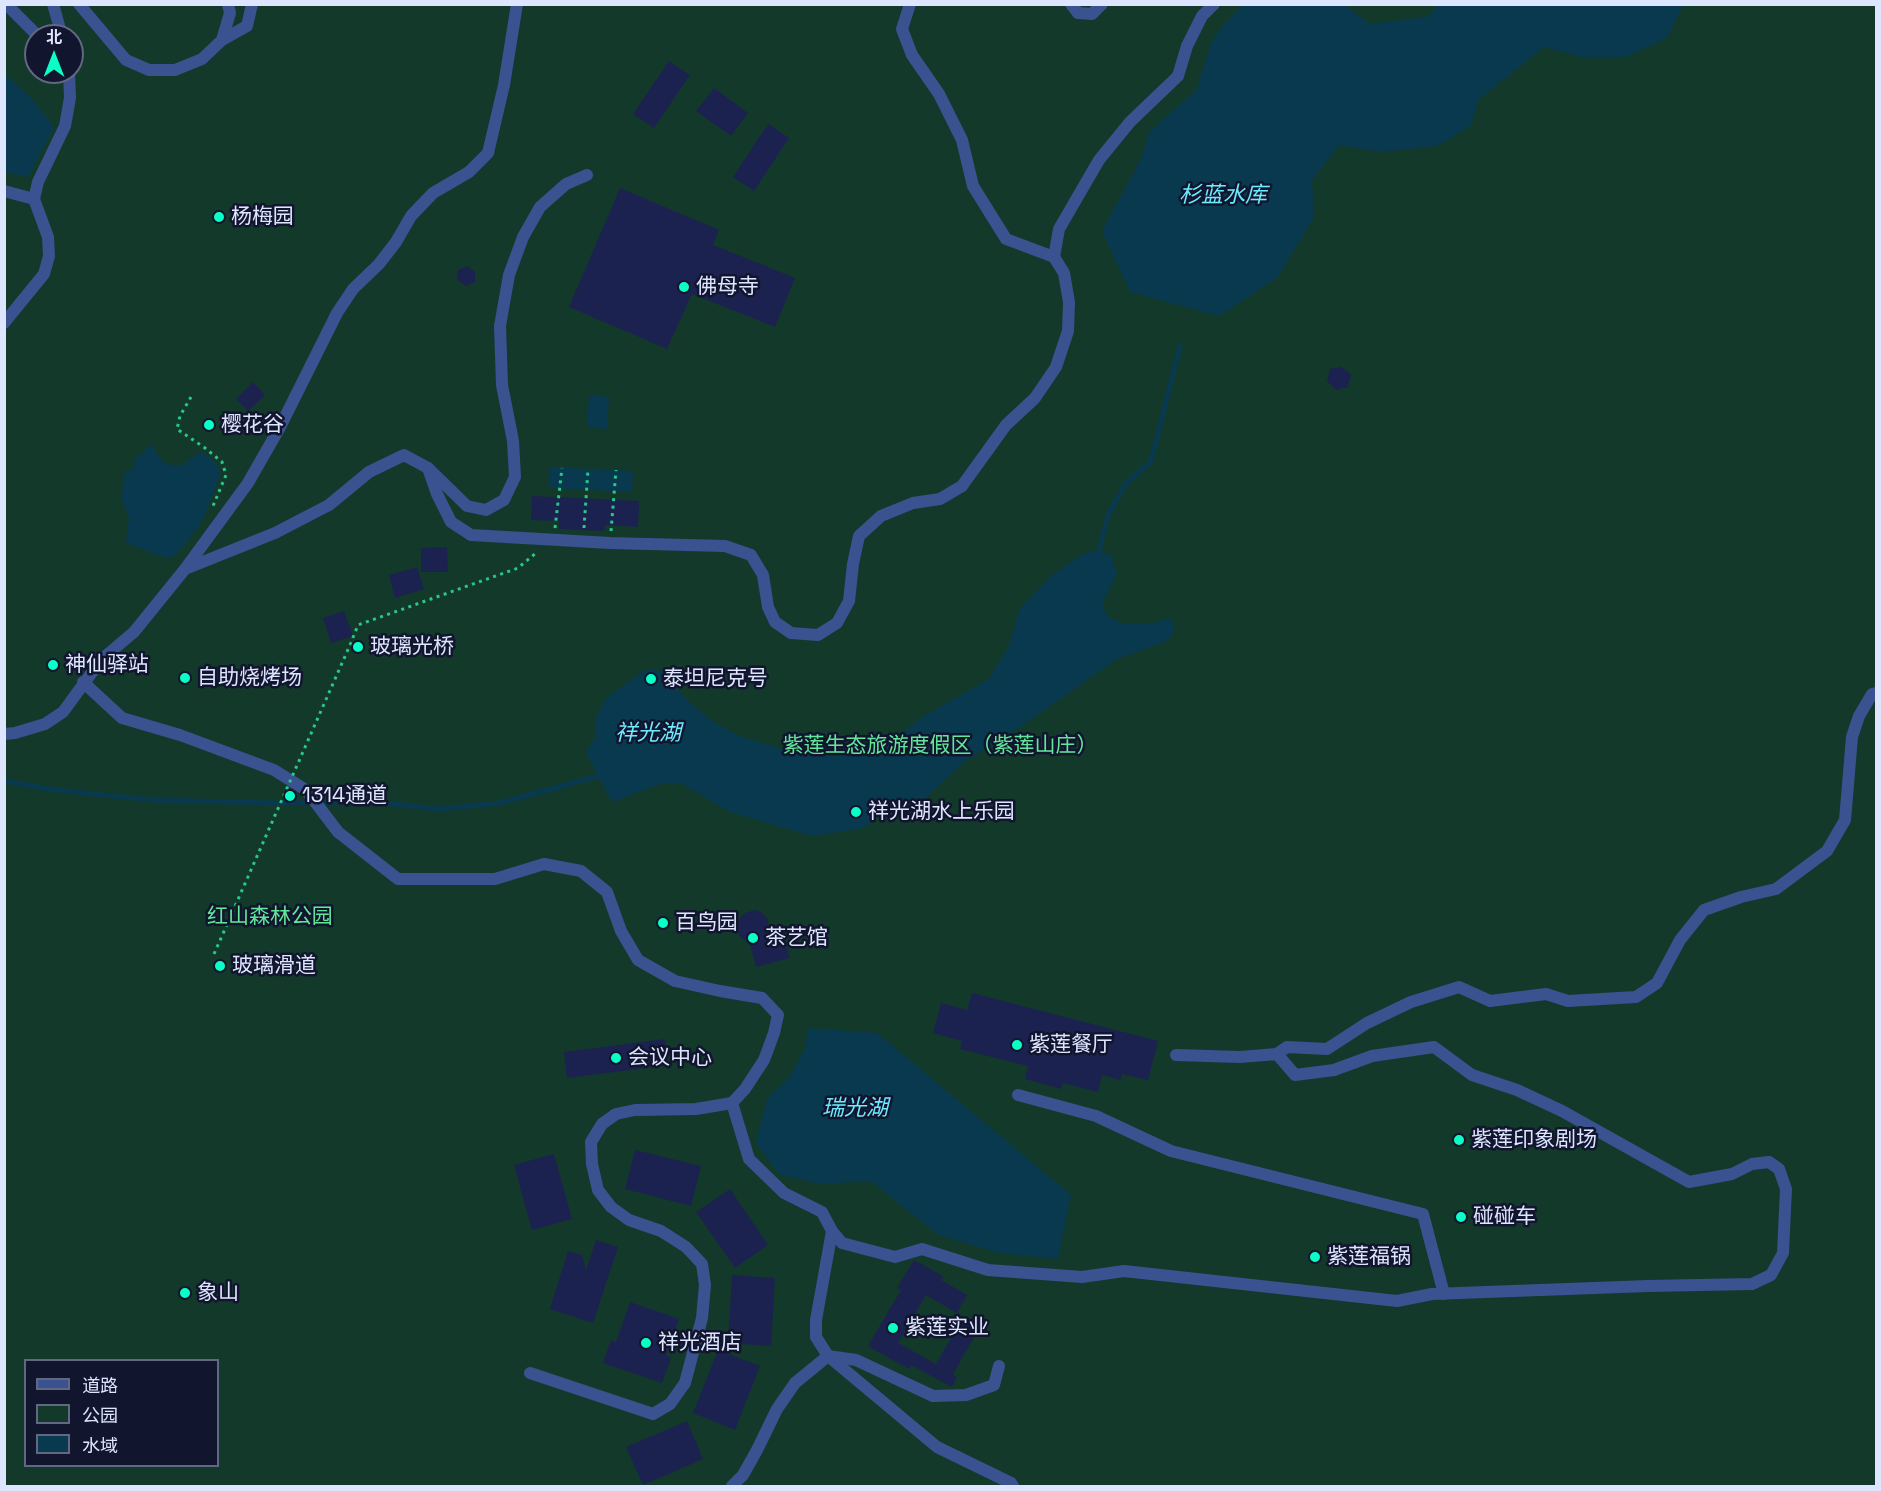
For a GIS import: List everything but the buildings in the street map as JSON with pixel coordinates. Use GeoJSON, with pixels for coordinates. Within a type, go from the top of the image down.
{"type":"FeatureCollection","features":[{"type":"Feature","properties":{"kind":"street"},"geometry":{"type":"LineString","coordinates":[[6,4],[26,24]]}},
{"type":"Feature","properties":{"kind":"street"},"geometry":{"type":"LineString","coordinates":[[53,4],[59,24]]}},
{"type":"Feature","properties":{"kind":"street"},"geometry":{"type":"LineString","coordinates":[[79,4],[126,60],[149,70],[175,70],[202,58],[222,40],[247,26],[252,4]]}},
{"type":"Feature","properties":{"kind":"street"},"geometry":{"type":"LineString","coordinates":[[222,40],[230,13],[228,4]]}},
{"type":"Feature","properties":{"kind":"street"},"geometry":{"type":"LineString","coordinates":[[4,734],[45,724],[63,712],[101,660],[134,632],[185,569],[248,483],[280,427],[337,313],[353,289],[379,264],[396,243],[411,216],[433,193],[469,172],[488,153],[504,85],[517,4]]}},
{"type":"Feature","properties":{"kind":"street"},"geometry":{"type":"LineString","coordinates":[[428,468],[437,494],[451,522],[471,535],[610,543],[725,546],[751,555],[763,575],[768,607],[775,622],[791,633],[818,635],[837,623],[849,601],[859,536],[881,516],[913,503],[940,499],[962,486],[1006,424],[1035,398],[1056,367],[1068,332],[1069,302],[1064,273],[1054,257],[1006,239],[972,186],[962,140],[939,94],[912,54],[902,29],[910,4]]}},
{"type":"Feature","properties":{"kind":"street"},"geometry":{"type":"LineString","coordinates":[[1071,4],[1078,13],[1092,14],[1102,4]]}},
{"type":"Feature","properties":{"kind":"street"},"geometry":{"type":"LineString","coordinates":[[1054,257],[1059,229],[1099,160],[1130,122],[1178,76],[1187,46],[1202,16],[1214,4]]}},
{"type":"Feature","properties":{"kind":"street"},"geometry":{"type":"LineString","coordinates":[[4,323],[44,274],[50,256],[48,237],[33,199],[38,182],[65,126],[70,98],[69,84]]}},
{"type":"Feature","properties":{"kind":"street"},"geometry":{"type":"LineString","coordinates":[[185,569],[274,533],[329,505],[369,472],[404,455],[428,468],[467,506],[486,510],[504,500],[515,477],[513,441],[502,385],[500,326],[508,275],[523,237],[540,207],[566,184],[587,175]]}},
{"type":"Feature","properties":{"kind":"street"},"geometry":{"type":"LineString","coordinates":[[4,190],[33,199]]}},
{"type":"Feature","properties":{"kind":"street"},"geometry":{"type":"LineString","coordinates":[[83,682],[122,718],[180,735],[263,766],[306,790],[338,832],[398,879],[495,879],[544,864],[581,871],[607,892],[621,931],[638,960],[675,981],[720,992],[762,998],[778,1014],[774,1034],[764,1060],[745,1089],[732,1103],[696,1109],[635,1110],[616,1114],[602,1124],[591,1142],[592,1164],[598,1190],[611,1207],[629,1220],[661,1231],[686,1247],[702,1264],[705,1285],[702,1318],[685,1383],[670,1404],[653,1414],[530,1373]]}},
{"type":"Feature","properties":{"kind":"street"},"geometry":{"type":"LineString","coordinates":[[1176,1055],[1240,1057],[1277,1054],[1287,1047],[1327,1049],[1367,1023],[1411,1002],[1459,987],[1490,1001],[1546,994],[1568,1001],[1636,997],[1657,983],[1680,940],[1704,910],[1742,897],[1776,890],[1827,851],[1845,820],[1852,737],[1859,716],[1872,694],[1876,693]]}},
{"type":"Feature","properties":{"kind":"street"},"geometry":{"type":"LineString","coordinates":[[732,1103],[749,1159],[784,1193],[822,1212],[842,1244],[895,1257],[922,1249],[988,1270],[1082,1277],[1124,1271],[1397,1301],[1444,1294],[1752,1284],[1771,1275],[1783,1253],[1786,1189],[1779,1169],[1769,1162],[1752,1164],[1732,1174],[1689,1182],[1562,1111],[1517,1090],[1472,1075],[1434,1047],[1372,1056],[1334,1070],[1295,1075],[1277,1054]]}},
{"type":"Feature","properties":{"kind":"street"},"geometry":{"type":"LineString","coordinates":[[1018,1095],[1096,1116],[1171,1151],[1423,1214],[1444,1294]]}},
{"type":"Feature","properties":{"kind":"street"},"geometry":{"type":"LineString","coordinates":[[832,1231],[816,1329],[816,1337],[828,1356],[937,1447],[1013,1486]]}},
{"type":"Feature","properties":{"kind":"street"},"geometry":{"type":"LineString","coordinates":[[732,1486],[742,1475],[777,1409],[795,1383],[828,1356],[856,1360],[933,1396],[966,1395],[994,1385],[999,1366]]}},
{"type":"Feature","properties":{"kind":"path"},"geometry":{"type":"LineString","coordinates":[[191,397],[180,416],[177,429],[222,462],[226,475],[211,514]]}},
{"type":"Feature","properties":{"kind":"path"},"geometry":{"type":"LineString","coordinates":[[214,954],[358,625],[518,568],[553,540],[562,468]]}},
{"type":"Feature","properties":{"kind":"path"},"geometry":{"type":"LineString","coordinates":[[583,541],[588,469]]}},
{"type":"Feature","properties":{"kind":"path"},"geometry":{"type":"LineString","coordinates":[[610,543],[616,470]]}},
{"type":"Feature","properties":{"kind":"green space","name":"紫莲生态旅游度假区（紫莲山庄）"},"geometry":{"type":"Polygon","coordinates":[[[5,5],[1876,5],[1876,1486],[5,1486],[5,5]]]}},
{"type":"Feature","properties":{"kind":"water","name":"杉蓝水库"},"geometry":{"type":"Polygon","coordinates":[[[1244,5],[1344,5],[1370,24],[1430,16],[1437,5],[1683,5],[1666,39],[1625,57],[1583,57],[1544,47],[1478,100],[1471,125],[1438,146],[1380,152],[1339,145],[1312,180],[1314,217],[1277,278],[1219,316],[1130,292],[1102,231],[1141,159],[1149,132],[1197,89],[1211,43],[1222,26],[1244,5]]]}},
{"type":"Feature","properties":{"kind":"water"},"geometry":{"type":"Polygon","coordinates":[[[4,73],[31,98],[54,127],[28,177],[5,172],[4,73]]]}},
{"type":"Feature","properties":{"kind":"water"},"geometry":{"type":"Polygon","coordinates":[[[589,395],[609,397],[607,429],[587,427],[589,395]]]}},
{"type":"Feature","properties":{"kind":"water"},"geometry":{"type":"Polygon","coordinates":[[[148,445],[152,446],[162,461],[172,466],[181,466],[201,451],[220,469],[220,476],[202,521],[174,556],[166,558],[126,543],[129,518],[121,497],[125,472],[134,469],[135,457],[144,453],[148,445]]]}},
{"type":"Feature","properties":{"kind":"water"},"geometry":{"type":"Polygon","coordinates":[[[550,467],[633,471],[632,492],[549,488],[550,467]]]}},
{"type":"Feature","properties":{"kind":"water","name":"祥光湖"},"geometry":{"type":"Polygon","coordinates":[[[1099,550],[1111,556],[1117,574],[1102,604],[1108,617],[1124,624],[1152,623],[1171,618],[1174,629],[1169,640],[1117,659],[1023,725],[964,762],[910,812],[883,812],[864,828],[812,836],[730,812],[680,783],[663,783],[612,802],[586,752],[595,737],[595,719],[607,697],[647,669],[661,671],[687,700],[713,722],[742,737],[782,749],[833,750],[874,744],[905,731],[922,717],[989,679],[1009,646],[1020,608],[1052,575],[1083,554],[1099,550]]]}},
{"type":"Feature","properties":{"kind":"water","name":"瑞光湖"},"geometry":{"type":"Polygon","coordinates":[[[808,1028],[877,1033],[1071,1195],[1058,1259],[999,1253],[937,1234],[871,1181],[820,1184],[779,1174],[756,1143],[767,1099],[789,1077],[805,1049],[808,1028]]]}},
{"type":"Feature","properties":{"kind":"waterway"},"geometry":{"type":"LineString","coordinates":[[1099,550],[1108,515],[1126,483],[1151,461],[1180,346]]}},
{"type":"Feature","properties":{"kind":"waterway"},"geometry":{"type":"LineString","coordinates":[[4,781],[55,790],[154,800],[272,803],[376,802],[439,809],[499,803],[599,776]]}},
{"type":"Feature","properties":{"kind":"place","name":"杨梅园"},"geometry":{"type":"Point","coordinates":[219,217]}},
{"type":"Feature","properties":{"kind":"place","name":"佛母寺"},"geometry":{"type":"Point","coordinates":[684,287]}},
{"type":"Feature","properties":{"kind":"place","name":"樱花谷"},"geometry":{"type":"Point","coordinates":[209,425]}},
{"type":"Feature","properties":{"kind":"place","name":"玻璃光桥"},"geometry":{"type":"Point","coordinates":[358,647]}},
{"type":"Feature","properties":{"kind":"place","name":"神仙驿站"},"geometry":{"type":"Point","coordinates":[53,665]}},
{"type":"Feature","properties":{"kind":"place","name":"自助烧烤场"},"geometry":{"type":"Point","coordinates":[185,678]}},
{"type":"Feature","properties":{"kind":"place","name":"泰坦尼克号"},"geometry":{"type":"Point","coordinates":[651,679]}},
{"type":"Feature","properties":{"kind":"place","name":"1314通道"},"geometry":{"type":"Point","coordinates":[290,796]}},
{"type":"Feature","properties":{"kind":"place","name":"祥光湖水上乐园"},"geometry":{"type":"Point","coordinates":[856,812]}},
{"type":"Feature","properties":{"kind":"place","name":"百鸟园"},"geometry":{"type":"Point","coordinates":[663,923]}},
{"type":"Feature","properties":{"kind":"place","name":"茶艺馆"},"geometry":{"type":"Point","coordinates":[753,938]}},
{"type":"Feature","properties":{"kind":"place","name":"玻璃滑道"},"geometry":{"type":"Point","coordinates":[220,966]}},
{"type":"Feature","properties":{"kind":"place","name":"紫莲餐厅"},"geometry":{"type":"Point","coordinates":[1017,1045]}},
{"type":"Feature","properties":{"kind":"place","name":"会议中心"},"geometry":{"type":"Point","coordinates":[616,1058]}},
{"type":"Feature","properties":{"kind":"place","name":"紫莲印象剧场"},"geometry":{"type":"Point","coordinates":[1459,1140]}},
{"type":"Feature","properties":{"kind":"place","name":"碰碰车"},"geometry":{"type":"Point","coordinates":[1461,1217]}},
{"type":"Feature","properties":{"kind":"place","name":"紫莲福锅"},"geometry":{"type":"Point","coordinates":[1315,1257]}},
{"type":"Feature","properties":{"kind":"place","name":"象山"},"geometry":{"type":"Point","coordinates":[185,1293]}},
{"type":"Feature","properties":{"kind":"place","name":"紫莲实业"},"geometry":{"type":"Point","coordinates":[893,1328]}},
{"type":"Feature","properties":{"kind":"place","name":"祥光酒店"},"geometry":{"type":"Point","coordinates":[646,1343]}},
{"type":"Feature","properties":{"kind":"park label","name":"红山森林公园"},"geometry":{"type":"Point","coordinates":[270,917]}}]}
